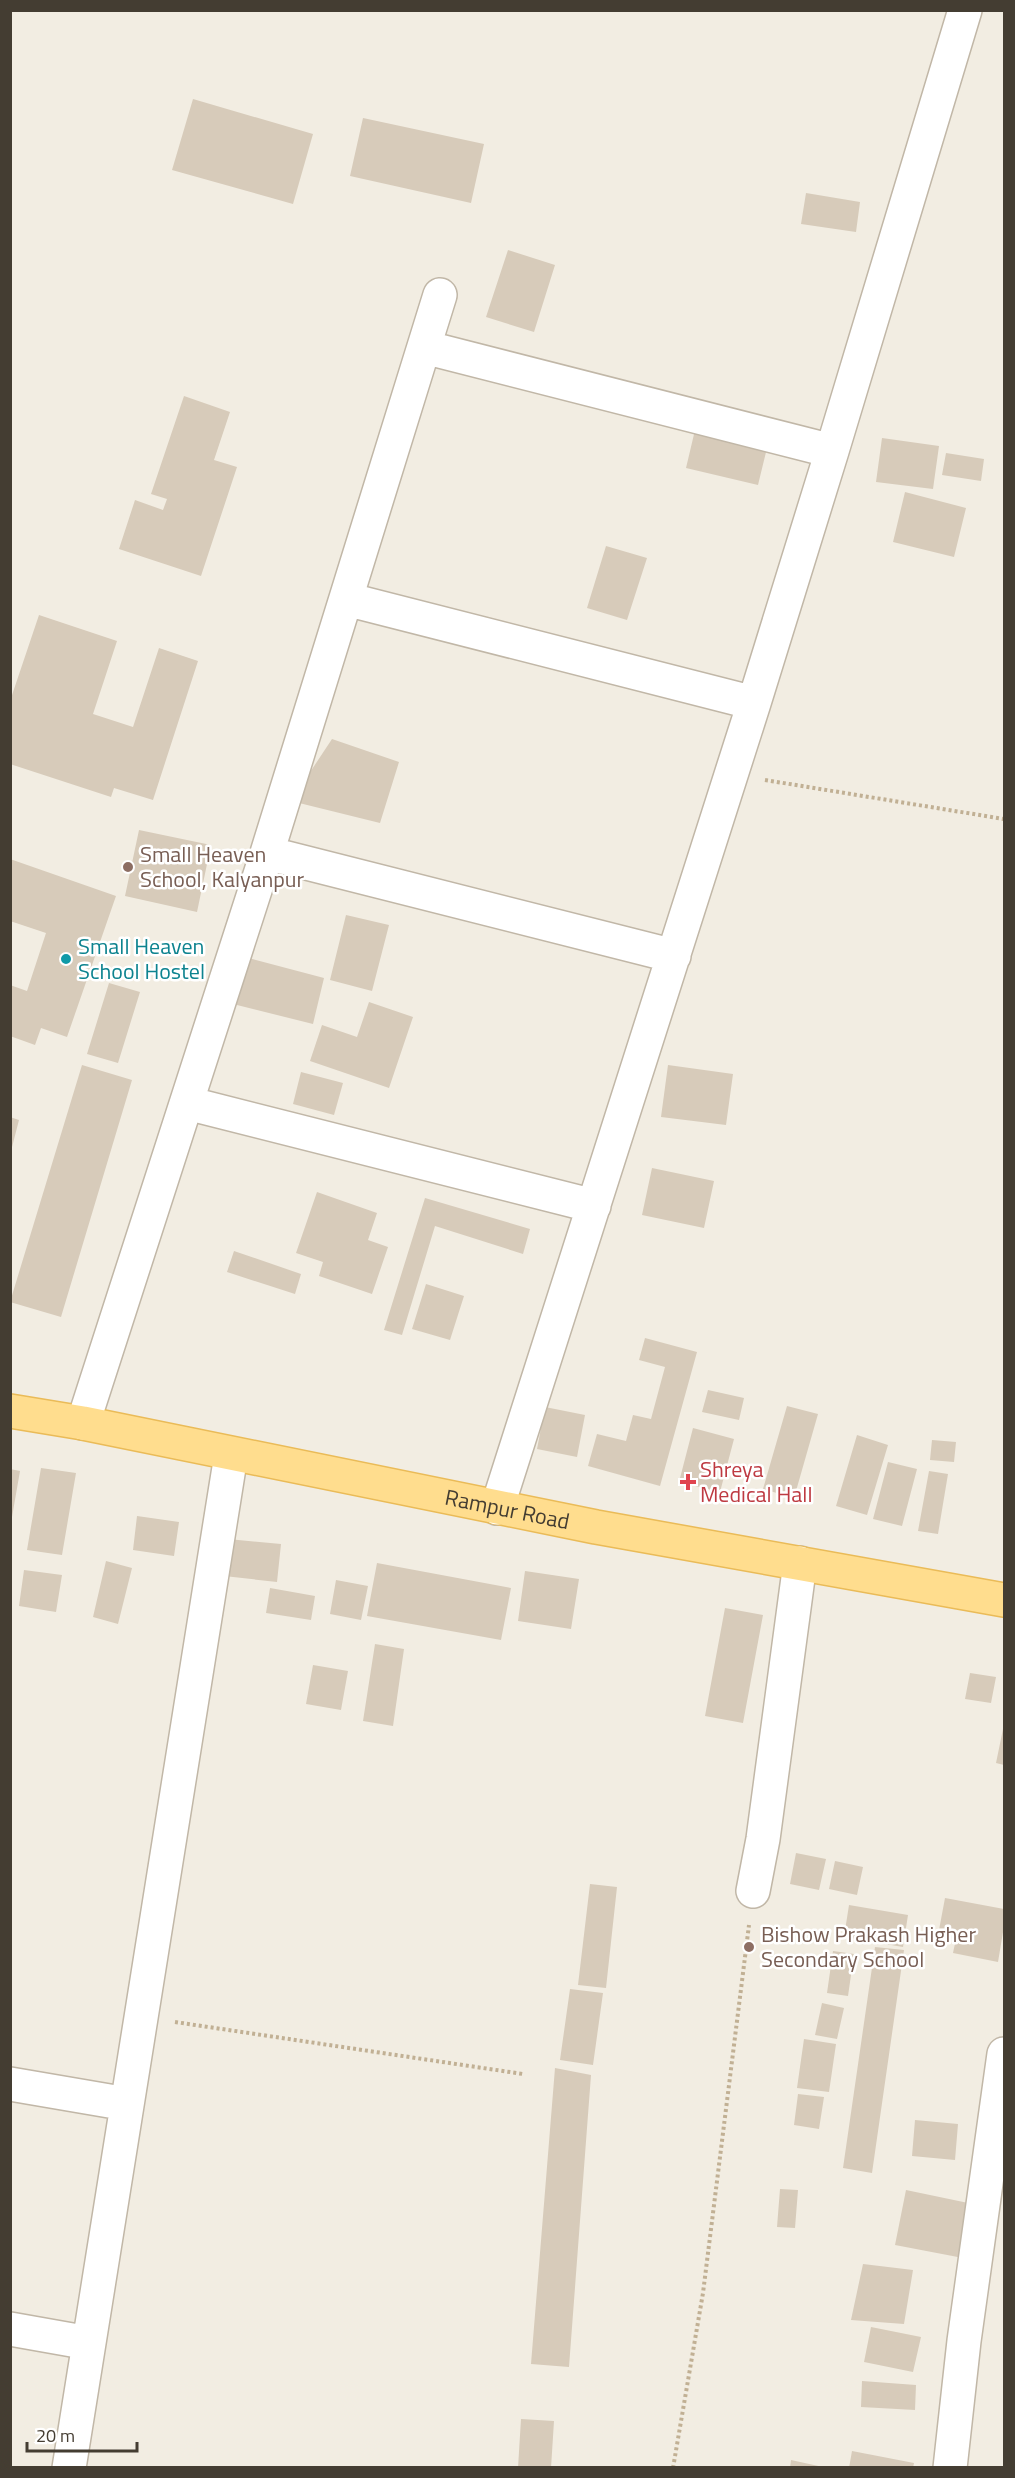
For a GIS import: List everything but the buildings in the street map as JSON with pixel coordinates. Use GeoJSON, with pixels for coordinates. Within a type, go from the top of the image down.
{"type":"FeatureCollection","features":[{"type":"Feature","properties":{"kind":"main road","name":"Rampur Road"},"geometry":{"type":"LineString","coordinates":[[10,1411],[83,1423],[497,1508],[1005,1600]]}},
{"type":"Feature","properties":{"kind":"street"},"geometry":{"type":"LineString","coordinates":[[497,1508],[754,703],[964,10]]}},
{"type":"Feature","properties":{"kind":"street"},"geometry":{"type":"LineString","coordinates":[[83,1423],[267,853],[440,295]]}},
{"type":"Feature","properties":{"kind":"street"},"geometry":{"type":"LineString","coordinates":[[424,347],[832,451]]}},
{"type":"Feature","properties":{"kind":"street"},"geometry":{"type":"LineString","coordinates":[[346,598],[754,703]]}},
{"type":"Feature","properties":{"kind":"street"},"geometry":{"type":"LineString","coordinates":[[267,853],[674,956]]}},
{"type":"Feature","properties":{"kind":"street"},"geometry":{"type":"LineString","coordinates":[[187,1103],[594,1206]]}},
{"type":"Feature","properties":{"kind":"street"},"geometry":{"type":"LineString","coordinates":[[69,2468],[231,1455]]}},
{"type":"Feature","properties":{"kind":"street"},"geometry":{"type":"LineString","coordinates":[[753,1891],[764,1839],[800,1563]]}},
{"type":"Feature","properties":{"kind":"street"},"geometry":{"type":"LineString","coordinates":[[951,2468],[964,2341],[1005,2054]]}},
{"type":"Feature","properties":{"kind":"street"},"geometry":{"type":"LineString","coordinates":[[10,2084],[128,2104]]}},
{"type":"Feature","properties":{"kind":"street"},"geometry":{"type":"LineString","coordinates":[[10,2329],[89,2343]]}},
{"type":"Feature","properties":{"kind":"path"},"geometry":{"type":"LineString","coordinates":[[731,775],[1005,819]]}},
{"type":"Feature","properties":{"kind":"path"},"geometry":{"type":"LineString","coordinates":[[673,2468],[703,2293],[753,1891]]}},
{"type":"Feature","properties":{"kind":"path"},"geometry":{"type":"LineString","coordinates":[[141,2017],[523,2074]]}},
{"type":"Feature","properties":{"kind":"place","name":"Small Heaven School, Kalyanpur"},"geometry":{"type":"Point","coordinates":[128,867]}},
{"type":"Feature","properties":{"kind":"place","name":"Small Heaven School Hostel"},"geometry":{"type":"Point","coordinates":[66,959]}},
{"type":"Feature","properties":{"kind":"place","name":"Shreya Medical Hall"},"geometry":{"type":"Point","coordinates":[688,1482]}},
{"type":"Feature","properties":{"kind":"place","name":"Bishow Prakash Higher Secondary School"},"geometry":{"type":"Point","coordinates":[749,1947]}}]}
